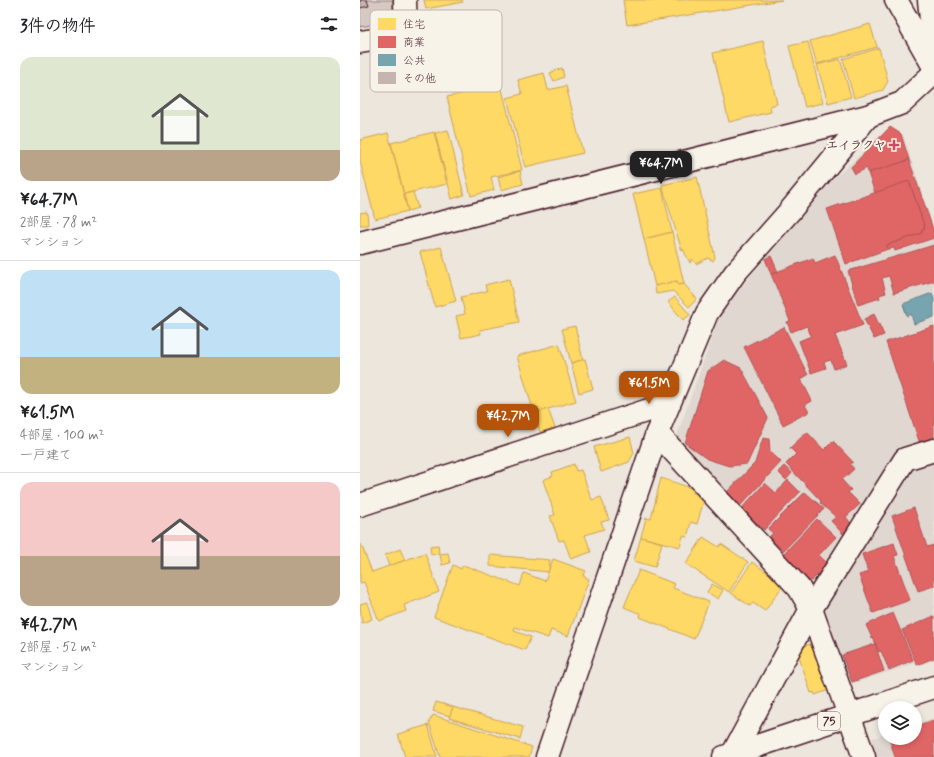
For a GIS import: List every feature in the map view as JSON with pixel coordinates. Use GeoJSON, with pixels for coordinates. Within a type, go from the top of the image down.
{"type":"FeatureCollection","features":[{"type":"Feature","properties":{"kind":"street"},"geometry":{"type":"LineString","coordinates":[[405,0],[405,10]]}},
{"type":"Feature","properties":{"kind":"street"},"geometry":{"type":"LineString","coordinates":[[896,0],[934,67]]}},
{"type":"Feature","properties":{"kind":"street"},"geometry":{"type":"LineString","coordinates":[[929,0],[934,49]]}},
{"type":"Feature","properties":{"kind":"street"},"geometry":{"type":"LineString","coordinates":[[360,42],[370,41]]}},
{"type":"Feature","properties":{"kind":"street"},"geometry":{"type":"LineString","coordinates":[[360,243],[868,116],[902,103],[934,73]]}},
{"type":"Feature","properties":{"kind":"street"},"geometry":{"type":"LineString","coordinates":[[547,757],[667,404],[707,313],[735,273],[789,212],[868,116]]}},
{"type":"Feature","properties":{"kind":"street"},"geometry":{"type":"LineString","coordinates":[[360,505],[667,404]]}},
{"type":"Feature","properties":{"kind":"street"},"geometry":{"type":"LineString","coordinates":[[657,434],[799,588],[811,609],[850,713],[864,757]]}},
{"type":"Feature","properties":{"kind":"street"},"geometry":{"type":"LineString","coordinates":[[729,756],[811,609],[905,460],[934,450]]}},
{"type":"Feature","properties":{"kind":"street","name":"75"},"geometry":{"type":"LineString","coordinates":[[729,756],[850,713],[934,686]]}},
{"type":"Feature","properties":{"kind":"shaded area"},"geometry":{"type":"Polygon","coordinates":[[[360,0],[393,0],[393,10],[370,10],[370,25],[360,27],[360,0]]]}},
{"type":"Feature","properties":{"kind":"shaded area"},"geometry":{"type":"Polygon","coordinates":[[[891,127],[903,135],[934,228],[934,441],[818,585],[804,583],[675,441],[719,318],[733,297],[832,180],[891,127]]]}},
{"type":"Feature","properties":{"kind":"shaded area"},"geometry":{"type":"Polygon","coordinates":[[[934,460],[934,657],[849,685],[822,609],[913,467],[934,460]]]}},
{"type":"Feature","properties":{"kind":"shaded area"},"geometry":{"type":"Polygon","coordinates":[[[934,718],[934,757],[871,757],[868,747],[873,738],[878,736],[878,745],[922,745],[922,722],[934,718]]]}},
{"type":"Feature","properties":{"kind":"building: 住宅"},"geometry":{"type":"Polygon","coordinates":[[[424,0],[462,0],[463,2],[426,9],[424,0]]]}},
{"type":"Feature","properties":{"kind":"building: 住宅"},"geometry":{"type":"Polygon","coordinates":[[[623,0],[782,0],[627,25],[623,0]]]}},
{"type":"Feature","properties":{"kind":"building: 住宅"},"geometry":{"type":"Polygon","coordinates":[[[870,24],[877,47],[817,64],[810,41],[870,24]]]}},
{"type":"Feature","properties":{"kind":"building: 住宅"},"geometry":{"type":"Polygon","coordinates":[[[763,41],[777,104],[770,106],[771,112],[729,122],[713,53],[763,41]]]}},
{"type":"Feature","properties":{"kind":"building: 住宅"},"geometry":{"type":"Polygon","coordinates":[[[808,42],[823,103],[805,107],[789,46],[808,42]]]}},
{"type":"Feature","properties":{"kind":"building: 住宅"},"geometry":{"type":"Polygon","coordinates":[[[879,48],[888,81],[883,90],[854,98],[843,59],[879,48]]]}},
{"type":"Feature","properties":{"kind":"building: 住宅"},"geometry":{"type":"Polygon","coordinates":[[[840,59],[851,97],[828,103],[817,65],[840,59]]]}},
{"type":"Feature","properties":{"kind":"building: 住宅"},"geometry":{"type":"Polygon","coordinates":[[[562,68],[564,77],[554,81],[550,73],[562,68]]]}},
{"type":"Feature","properties":{"kind":"building: 住宅"},"geometry":{"type":"Polygon","coordinates":[[[544,73],[548,90],[566,86],[583,153],[525,167],[507,98],[522,94],[518,80],[544,73]]]}},
{"type":"Feature","properties":{"kind":"building: 住宅"},"geometry":{"type":"Polygon","coordinates":[[[502,89],[522,170],[491,177],[494,190],[471,196],[447,97],[470,92],[502,92],[502,89]]]}},
{"type":"Feature","properties":{"kind":"building: 住宅"},"geometry":{"type":"Polygon","coordinates":[[[448,130],[464,195],[452,199],[435,133],[448,130]]]}},
{"type":"Feature","properties":{"kind":"building: 住宅"},"geometry":{"type":"Polygon","coordinates":[[[434,132],[447,184],[404,194],[391,143],[434,132]]]}},
{"type":"Feature","properties":{"kind":"building: 住宅"},"geometry":{"type":"Polygon","coordinates":[[[388,133],[408,211],[375,219],[360,161],[360,140],[388,133]]]}},
{"type":"Feature","properties":{"kind":"building: 住宅"},"geometry":{"type":"Polygon","coordinates":[[[520,171],[523,184],[501,190],[498,177],[520,171]]]}},
{"type":"Feature","properties":{"kind":"building: 住宅"},"geometry":{"type":"Polygon","coordinates":[[[697,177],[715,257],[713,261],[708,258],[696,264],[692,259],[690,263],[683,249],[682,251],[662,185],[697,177]]]}},
{"type":"Feature","properties":{"kind":"building: 住宅"},"geometry":{"type":"Polygon","coordinates":[[[662,188],[672,232],[644,239],[633,194],[662,188]]]}},
{"type":"Feature","properties":{"kind":"building: 住宅"},"geometry":{"type":"Polygon","coordinates":[[[413,192],[418,208],[408,211],[404,194],[413,192]]]}},
{"type":"Feature","properties":{"kind":"building: 住宅"},"geometry":{"type":"Polygon","coordinates":[[[367,212],[368,225],[360,225],[360,213],[367,212]]]}},
{"type":"Feature","properties":{"kind":"building: 住宅"},"geometry":{"type":"Polygon","coordinates":[[[672,232],[684,284],[678,285],[677,281],[655,286],[644,239],[672,232]]]}},
{"type":"Feature","properties":{"kind":"building: 住宅"},"geometry":{"type":"Polygon","coordinates":[[[441,247],[456,301],[435,307],[420,252],[441,247]]]}},
{"type":"Feature","properties":{"kind":"building: 住宅"},"geometry":{"type":"Polygon","coordinates":[[[509,279],[519,322],[480,330],[481,334],[461,338],[456,316],[465,314],[461,297],[487,291],[485,285],[509,279]]]}},
{"type":"Feature","properties":{"kind":"building: 住宅"},"geometry":{"type":"Polygon","coordinates":[[[677,281],[678,285],[684,284],[697,299],[689,307],[673,291],[656,294],[655,286],[677,281]]]}},
{"type":"Feature","properties":{"kind":"building: 住宅"},"geometry":{"type":"Polygon","coordinates":[[[675,297],[690,315],[683,320],[668,302],[675,297]]]}},
{"type":"Feature","properties":{"kind":"building: 住宅"},"geometry":{"type":"Polygon","coordinates":[[[575,326],[583,360],[571,363],[562,329],[575,326]]]}},
{"type":"Feature","properties":{"kind":"building: 住宅"},"geometry":{"type":"Polygon","coordinates":[[[559,344],[576,401],[534,413],[517,356],[559,344]]]}},
{"type":"Feature","properties":{"kind":"building: 住宅"},"geometry":{"type":"Polygon","coordinates":[[[585,359],[593,389],[579,393],[571,363],[585,359]]]}},
{"type":"Feature","properties":{"kind":"building: 住宅"},"geometry":{"type":"Polygon","coordinates":[[[548,409],[555,428],[540,432],[534,413],[548,409]]]}},
{"type":"Feature","properties":{"kind":"building: 住宅"},"geometry":{"type":"Polygon","coordinates":[[[630,437],[634,453],[629,462],[601,472],[594,447],[630,437]]]}},
{"type":"Feature","properties":{"kind":"building: 住宅"},"geometry":{"type":"Polygon","coordinates":[[[574,464],[576,471],[581,470],[592,500],[601,497],[609,520],[601,522],[604,529],[585,535],[591,552],[571,559],[564,540],[559,541],[550,516],[555,515],[543,480],[553,476],[552,472],[574,464]]]}},
{"type":"Feature","properties":{"kind":"building: 住宅"},"geometry":{"type":"Polygon","coordinates":[[[661,478],[694,489],[693,493],[698,494],[698,498],[704,500],[697,524],[691,522],[687,537],[683,536],[680,547],[641,537],[646,518],[651,519],[661,478]]]}},
{"type":"Feature","properties":{"kind":"building: 住宅"},"geometry":{"type":"Polygon","coordinates":[[[641,537],[662,543],[655,567],[634,561],[641,537]]]}},
{"type":"Feature","properties":{"kind":"building: 住宅"},"geometry":{"type":"Polygon","coordinates":[[[703,537],[719,547],[721,544],[748,562],[729,592],[686,564],[703,537]]]}},
{"type":"Feature","properties":{"kind":"building: 住宅"},"geometry":{"type":"Polygon","coordinates":[[[360,544],[372,572],[425,553],[439,592],[404,605],[406,611],[379,621],[364,582],[360,583],[360,544]]]}},
{"type":"Feature","properties":{"kind":"building: 住宅"},"geometry":{"type":"Polygon","coordinates":[[[438,545],[439,553],[431,555],[430,546],[438,545]]]}},
{"type":"Feature","properties":{"kind":"building: 住宅"},"geometry":{"type":"Polygon","coordinates":[[[400,549],[405,560],[389,566],[385,555],[400,549]]]}},
{"type":"Feature","properties":{"kind":"building: 住宅"},"geometry":{"type":"Polygon","coordinates":[[[448,553],[450,563],[442,565],[440,554],[448,553]]]}},
{"type":"Feature","properties":{"kind":"building: 住宅"},"geometry":{"type":"Polygon","coordinates":[[[490,555],[550,560],[549,572],[490,566],[490,555]]]}},
{"type":"Feature","properties":{"kind":"building: 住宅"},"geometry":{"type":"Polygon","coordinates":[[[553,559],[586,571],[583,576],[589,579],[568,636],[551,630],[548,638],[515,627],[514,631],[531,637],[525,650],[434,617],[453,565],[461,569],[463,565],[520,586],[524,573],[545,581],[553,559]]]}},
{"type":"Feature","properties":{"kind":"building: 住宅"},"geometry":{"type":"Polygon","coordinates":[[[752,562],[784,584],[765,611],[753,603],[750,606],[731,593],[752,562]]]}},
{"type":"Feature","properties":{"kind":"building: 住宅"},"geometry":{"type":"Polygon","coordinates":[[[639,570],[675,584],[673,588],[709,602],[694,639],[640,617],[641,614],[624,607],[639,570]]]}},
{"type":"Feature","properties":{"kind":"building: 住宅"},"geometry":{"type":"Polygon","coordinates":[[[712,584],[723,590],[718,599],[707,592],[712,584]]]}},
{"type":"Feature","properties":{"kind":"building: 住宅"},"geometry":{"type":"Polygon","coordinates":[[[367,602],[372,619],[362,623],[360,604],[367,602]]]}},
{"type":"Feature","properties":{"kind":"building: 住宅"},"geometry":{"type":"Polygon","coordinates":[[[810,644],[812,648],[814,646],[829,690],[815,695],[814,692],[811,693],[797,651],[800,648],[810,644]]]}},
{"type":"Feature","properties":{"kind":"building: 住宅"},"geometry":{"type":"Polygon","coordinates":[[[436,702],[453,707],[450,716],[433,711],[436,702]]]}},
{"type":"Feature","properties":{"kind":"building: 住宅"},"geometry":{"type":"Polygon","coordinates":[[[453,707],[523,727],[520,739],[449,718],[453,707]]]}},
{"type":"Feature","properties":{"kind":"building: 住宅"},"geometry":{"type":"Polygon","coordinates":[[[433,715],[532,747],[529,757],[440,757],[429,722],[433,715]]]}},
{"type":"Feature","properties":{"kind":"building: 住宅"},"geometry":{"type":"Polygon","coordinates":[[[428,725],[437,757],[405,757],[398,734],[428,725]]]}},
{"type":"Feature","properties":{"kind":"building: 商業"},"geometry":{"type":"Polygon","coordinates":[[[890,127],[901,134],[909,160],[868,173],[867,168],[855,174],[851,167],[890,127]]]}},
{"type":"Feature","properties":{"kind":"building: 商業"},"geometry":{"type":"Polygon","coordinates":[[[909,160],[934,232],[934,238],[895,251],[894,248],[888,249],[887,245],[922,233],[921,230],[925,228],[909,181],[875,193],[868,173],[909,160]]]}},
{"type":"Feature","properties":{"kind":"building: 商業"},"geometry":{"type":"Polygon","coordinates":[[[909,181],[925,228],[921,230],[922,233],[887,245],[888,249],[846,264],[827,209],[909,181]]]}},
{"type":"Feature","properties":{"kind":"building: 商業"},"geometry":{"type":"Polygon","coordinates":[[[934,245],[934,281],[894,293],[889,276],[882,278],[886,293],[879,295],[880,298],[858,305],[848,271],[934,245]]]}},
{"type":"Feature","properties":{"kind":"building: 商業"},"geometry":{"type":"Polygon","coordinates":[[[835,255],[863,325],[835,335],[847,364],[834,369],[831,360],[824,362],[826,368],[811,373],[799,341],[811,336],[807,326],[791,332],[787,322],[790,321],[771,274],[813,258],[815,263],[835,255]]]}},
{"type":"Feature","properties":{"kind":"building: 商業"},"geometry":{"type":"Polygon","coordinates":[[[771,256],[778,272],[771,274],[765,259],[771,256]]]}},
{"type":"Feature","properties":{"kind":"building: 商業"},"geometry":{"type":"Polygon","coordinates":[[[874,314],[884,335],[874,339],[864,319],[874,314]]]}},
{"type":"Feature","properties":{"kind":"building: 商業"},"geometry":{"type":"Polygon","coordinates":[[[934,326],[934,439],[920,444],[886,342],[934,326]]]}},
{"type":"Feature","properties":{"kind":"building: 商業"},"geometry":{"type":"Polygon","coordinates":[[[784,327],[808,375],[801,379],[812,401],[805,405],[809,412],[783,425],[744,347],[784,327]]]}},
{"type":"Feature","properties":{"kind":"building: 商業"},"geometry":{"type":"Polygon","coordinates":[[[724,360],[741,368],[768,418],[747,464],[729,466],[707,459],[685,443],[708,371],[724,360]]]}},
{"type":"Feature","properties":{"kind":"building: 商業"},"geometry":{"type":"Polygon","coordinates":[[[807,432],[824,450],[833,441],[853,462],[850,464],[854,469],[842,480],[851,490],[848,492],[860,504],[846,517],[853,526],[844,535],[831,521],[836,517],[820,503],[821,501],[786,464],[796,454],[790,448],[807,432]]]}},
{"type":"Feature","properties":{"kind":"building: 商業"},"geometry":{"type":"Polygon","coordinates":[[[763,438],[769,439],[770,451],[781,462],[740,506],[727,492],[755,463],[763,438]]]}},
{"type":"Feature","properties":{"kind":"building: 商業"},"geometry":{"type":"Polygon","coordinates":[[[784,466],[792,473],[786,480],[778,472],[784,466]]]}},
{"type":"Feature","properties":{"kind":"building: 商業"},"geometry":{"type":"Polygon","coordinates":[[[788,480],[800,492],[764,530],[741,509],[765,483],[776,493],[788,480]]]}},
{"type":"Feature","properties":{"kind":"building: 商業"},"geometry":{"type":"Polygon","coordinates":[[[805,492],[824,509],[783,551],[769,537],[773,533],[768,529],[805,492]]]}},
{"type":"Feature","properties":{"kind":"building: 商業"},"geometry":{"type":"Polygon","coordinates":[[[914,508],[927,547],[934,545],[934,586],[918,591],[892,516],[914,508]]]}},
{"type":"Feature","properties":{"kind":"building: 商業"},"geometry":{"type":"Polygon","coordinates":[[[817,519],[836,537],[819,555],[828,564],[810,582],[782,555],[817,519]]]}},
{"type":"Feature","properties":{"kind":"building: 商業"},"geometry":{"type":"Polygon","coordinates":[[[894,543],[898,555],[894,556],[910,600],[873,613],[859,575],[868,572],[862,554],[894,543]]]}},
{"type":"Feature","properties":{"kind":"building: 商業"},"geometry":{"type":"Polygon","coordinates":[[[893,613],[913,660],[889,670],[881,651],[879,652],[866,625],[893,613]]]}},
{"type":"Feature","properties":{"kind":"building: 商業"},"geometry":{"type":"Polygon","coordinates":[[[934,616],[934,658],[917,665],[902,630],[934,616]]]}},
{"type":"Feature","properties":{"kind":"building: 商業"},"geometry":{"type":"Polygon","coordinates":[[[875,644],[884,671],[852,682],[842,655],[875,644]]]}},
{"type":"Feature","properties":{"kind":"building: 商業"},"geometry":{"type":"Polygon","coordinates":[[[934,720],[934,757],[895,757],[891,745],[922,745],[922,724],[934,720]]]}},
{"type":"Feature","properties":{"kind":"building: 公共"},"geometry":{"type":"Polygon","coordinates":[[[932,293],[934,299],[934,317],[914,324],[911,314],[907,316],[903,304],[932,293]]]}},
{"type":"Feature","properties":{"kind":"building: その他"},"geometry":{"type":"Polygon","coordinates":[[[360,0],[367,0],[369,6],[360,8],[360,0]]]}},
{"type":"Feature","properties":{"kind":"place","name":"エイラクヤ"},"geometry":{"type":"Point","coordinates":[894,145]}}]}
